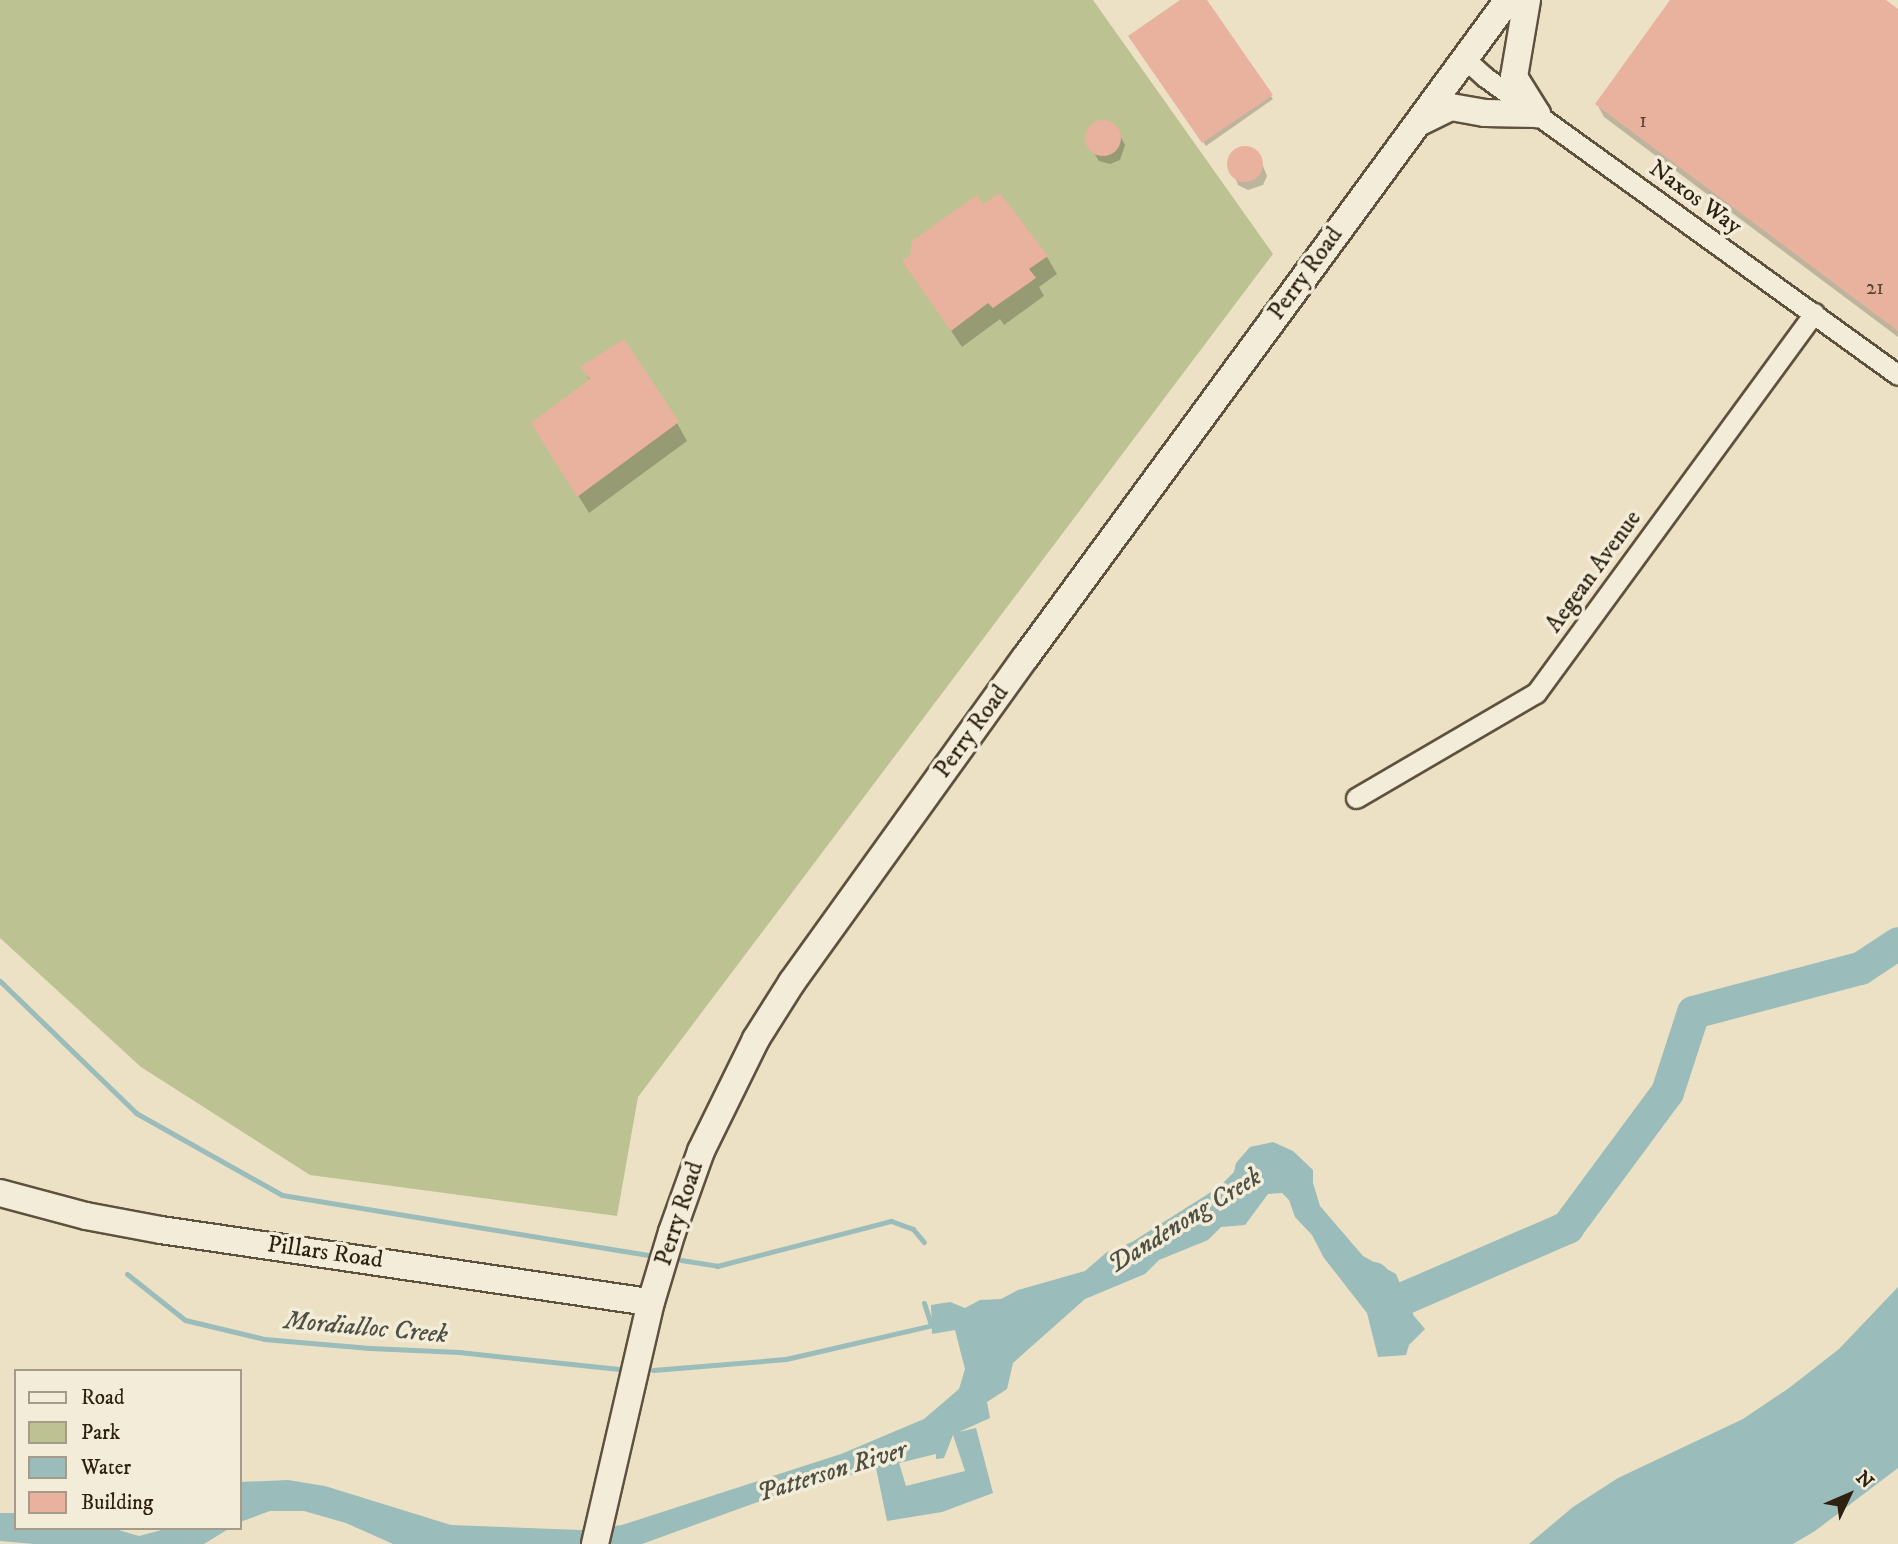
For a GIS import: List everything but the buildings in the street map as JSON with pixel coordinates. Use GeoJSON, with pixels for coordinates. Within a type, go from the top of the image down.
{"type":"FeatureCollection","features":[{"type":"Feature","properties":{"kind":"main road","name":"Perry Road"},"geometry":{"type":"LineString","coordinates":[[595,1544],[651,1302],[701,1151],[755,1039],[792,982],[1508,0]]}},
{"type":"Feature","properties":{"kind":"main road"},"geometry":{"type":"LineString","coordinates":[[1527,0],[1514,77],[1537,114]]}},
{"type":"Feature","properties":{"kind":"main road"},"geometry":{"type":"LineString","coordinates":[[1417,123],[1451,107],[1485,113],[1537,114]]}},
{"type":"Feature","properties":{"kind":"main road","name":"Pillars Road"},"geometry":{"type":"LineString","coordinates":[[0,1193],[86,1216],[161,1230],[651,1302]]}},
{"type":"Feature","properties":{"kind":"street","name":"Naxos Way"},"geometry":{"type":"LineString","coordinates":[[1465,59],[1898,375]]}},
{"type":"Feature","properties":{"kind":"street","name":"Aegean Avenue"},"geometry":{"type":"LineString","coordinates":[[1356,798],[1536,693],[1814,313]]}},
{"type":"Feature","properties":{"kind":"green space"},"geometry":{"type":"Polygon","coordinates":[[[0,0],[1093,0],[1273,254],[638,1097],[617,1216],[310,1175],[141,1067],[0,938],[0,0]]]}},
{"type":"Feature","properties":{"kind":"water","name":"Patterson River"},"geometry":{"type":"Polygon","coordinates":[[[1273,1142],[1293,1151],[1313,1170],[1313,1183],[1320,1206],[1363,1256],[1396,1274],[1414,1316],[1425,1329],[1409,1345],[1406,1355],[1378,1357],[1367,1313],[1324,1258],[1312,1235],[1295,1217],[1289,1200],[1282,1193],[1268,1194],[1245,1225],[1221,1227],[1208,1240],[1159,1260],[1145,1274],[1085,1299],[1013,1363],[1007,1389],[987,1402],[990,1418],[959,1432],[976,1428],[993,1493],[942,1512],[887,1521],[876,1468],[777,1495],[642,1544],[393,1544],[346,1523],[304,1511],[270,1511],[242,1521],[242,1482],[288,1480],[325,1486],[451,1525],[580,1530],[622,1525],[841,1454],[924,1419],[959,1389],[965,1369],[955,1330],[932,1334],[931,1305],[950,1302],[965,1308],[980,1300],[1001,1299],[1018,1290],[1085,1271],[1107,1252],[1132,1242],[1219,1187],[1234,1172],[1236,1163],[1250,1147],[1273,1142]],[[953,1435],[944,1458],[936,1459],[936,1454],[899,1463],[906,1486],[965,1471],[953,1435]]]}},
{"type":"Feature","properties":{"kind":"water"},"geometry":{"type":"Polygon","coordinates":[[[1898,1287],[1898,1468],[1815,1531],[1793,1544],[1529,1544],[1573,1507],[1618,1478],[1743,1419],[1789,1388],[1839,1349],[1898,1287]]]}},
{"type":"Feature","properties":{"kind":"water"},"geometry":{"type":"Polygon","coordinates":[[[0,1513],[14,1513],[14,1530],[119,1530],[139,1536],[162,1530],[227,1530],[204,1544],[34,1544],[0,1541],[0,1513]]]}},
{"type":"Feature","properties":{"kind":"waterway","name":"Dandenong Creek"},"geometry":{"type":"LineString","coordinates":[[1373,1278],[1394,1302],[1567,1227],[1667,1092],[1693,1012],[1860,968],[1898,943]]}},
{"type":"Feature","properties":{"kind":"waterway"},"geometry":{"type":"LineString","coordinates":[[0,981],[136,1113],[282,1195],[648,1255]]}},
{"type":"Feature","properties":{"kind":"waterway"},"geometry":{"type":"LineString","coordinates":[[681,1260],[717,1266],[891,1221],[913,1229],[924,1242]]}},
{"type":"Feature","properties":{"kind":"waterway","name":"Mordialloc Creek"},"geometry":{"type":"LineString","coordinates":[[127,1274],[185,1320],[264,1339],[459,1352],[619,1369]]}},
{"type":"Feature","properties":{"kind":"waterway"},"geometry":{"type":"LineString","coordinates":[[924,1303],[931,1325]]}},
{"type":"Feature","properties":{"kind":"waterway","name":"Mordialloc Creek"},"geometry":{"type":"LineString","coordinates":[[653,1370],[786,1359],[938,1324]]}}]}
